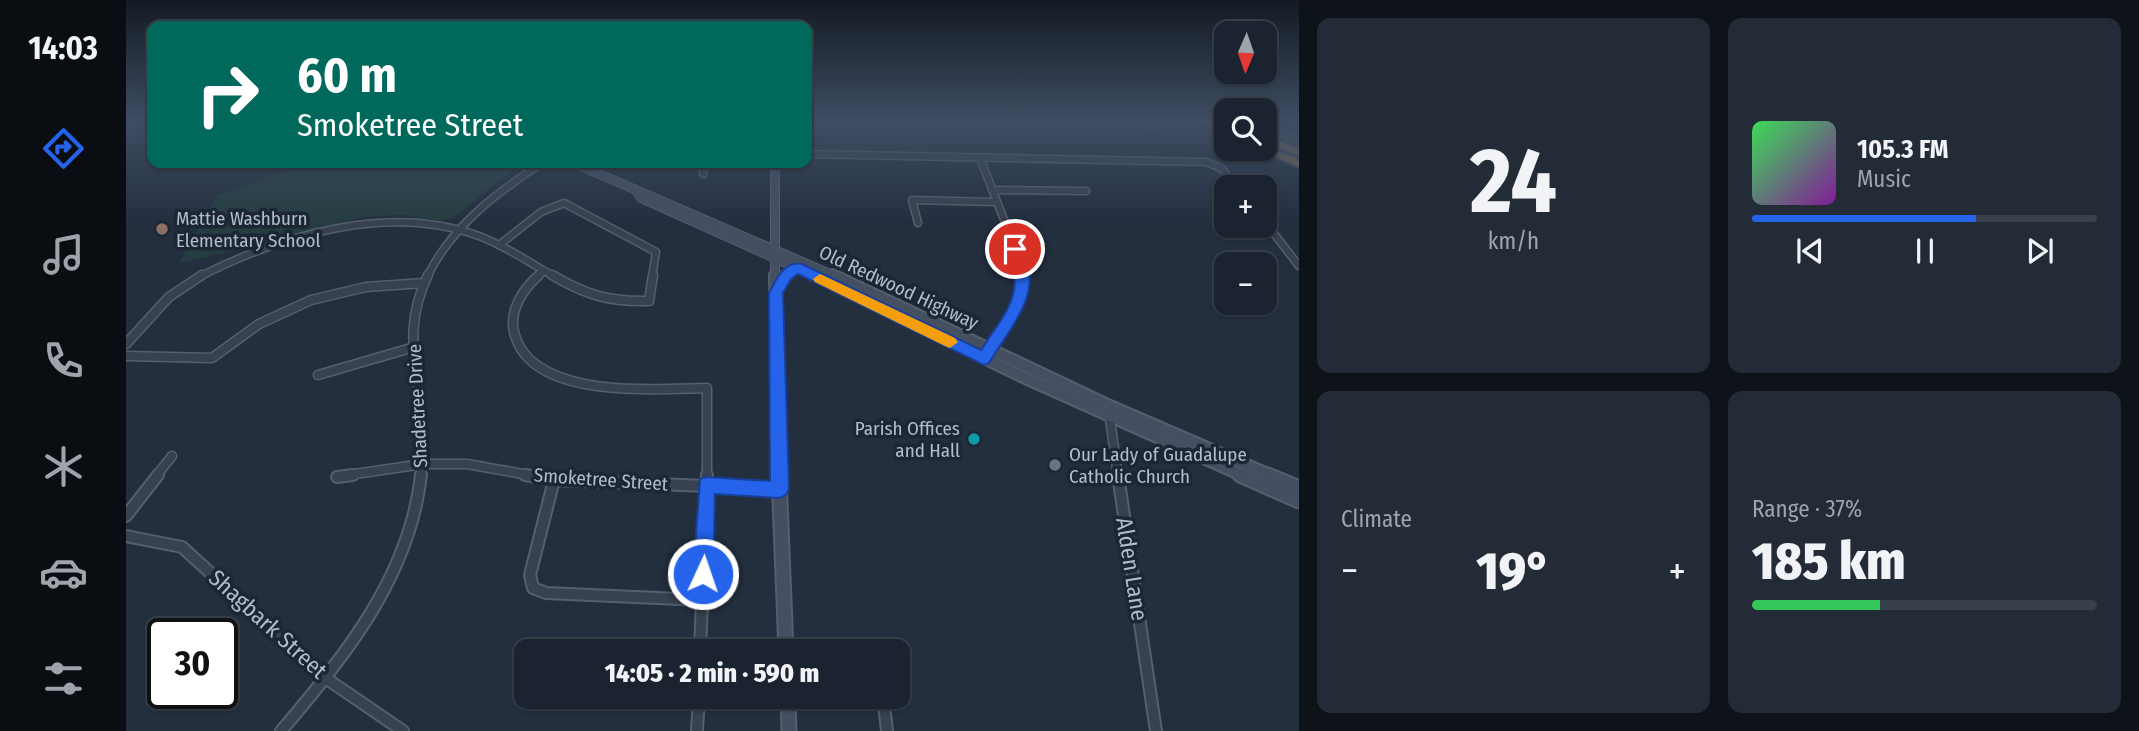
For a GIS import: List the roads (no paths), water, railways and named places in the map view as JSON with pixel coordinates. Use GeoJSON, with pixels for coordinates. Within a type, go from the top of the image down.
{"type":"FeatureCollection","features":[{"type":"Feature","properties":{"kind":"highway"},"geometry":{"type":"LineString","coordinates":[[1280,155],[1299,164]]}},
{"type":"Feature","properties":{"kind":"main road","name":"Old Redwood Highway"},"geometry":{"type":"LineString","coordinates":[[585,168],[635,190],[641,198],[776,252],[990,349],[1110,411],[1299,501]]}},
{"type":"Feature","properties":{"kind":"main road"},"geometry":{"type":"LineString","coordinates":[[775,168],[780,489],[786,639]]}},
{"type":"Feature","properties":{"kind":"main road","name":"Old Redwood Highway"},"geometry":{"type":"LineString","coordinates":[[776,252],[797,267],[984,359],[1299,488]]}},
{"type":"Feature","properties":{"kind":"main road"},"geometry":{"type":"LineString","coordinates":[[776,293],[785,276],[797,267]]}},
{"type":"Feature","properties":{"kind":"main road"},"geometry":{"type":"LineString","coordinates":[[788,709],[789,731]]}},
{"type":"Feature","properties":{"kind":"street"},"geometry":{"type":"LineString","coordinates":[[855,155],[1206,162],[1217,166],[1226,175]]}},
{"type":"Feature","properties":{"kind":"street"},"geometry":{"type":"LineString","coordinates":[[980,158],[1024,271],[1024,287],[984,359]]}},
{"type":"Feature","properties":{"kind":"street","name":"Shadetree Drive"},"geometry":{"type":"LineString","coordinates":[[281,731],[327,678],[372,611],[390,576],[417,503],[423,464],[419,394],[411,348],[424,283],[456,230],[496,192],[534,168]]}},
{"type":"Feature","properties":{"kind":"street"},"geometry":{"type":"LineString","coordinates":[[703,174],[704,168]]}},
{"type":"Feature","properties":{"kind":"street"},"geometry":{"type":"LineString","coordinates":[[992,190],[1086,191]]}},
{"type":"Feature","properties":{"kind":"street"},"geometry":{"type":"LineString","coordinates":[[918,223],[912,200],[997,202]]}},
{"type":"Feature","properties":{"kind":"street"},"geometry":{"type":"LineString","coordinates":[[126,344],[147,316],[186,285],[256,253],[337,226],[369,222],[395,221],[456,230],[499,245],[580,291],[614,302],[649,301],[656,251],[564,203],[541,212],[499,245]]}},
{"type":"Feature","properties":{"kind":"street"},"geometry":{"type":"LineString","coordinates":[[1277,237],[1299,265]]}},
{"type":"Feature","properties":{"kind":"street"},"geometry":{"type":"LineString","coordinates":[[544,271],[522,293],[513,312],[513,337],[527,359],[547,374],[582,383],[631,388],[707,388],[700,639]]}},
{"type":"Feature","properties":{"kind":"street"},"geometry":{"type":"LineString","coordinates":[[126,356],[212,358],[239,334],[292,307],[340,290],[424,283]]}},
{"type":"Feature","properties":{"kind":"street"},"geometry":{"type":"LineString","coordinates":[[318,375],[411,348]]}},
{"type":"Feature","properties":{"kind":"street","name":"Alden Lane"},"geometry":{"type":"LineString","coordinates":[[1110,411],[1156,731]]}},
{"type":"Feature","properties":{"kind":"street"},"geometry":{"type":"LineString","coordinates":[[126,516],[172,456]]}},
{"type":"Feature","properties":{"kind":"street","name":"Smoketree Street"},"geometry":{"type":"LineString","coordinates":[[337,477],[423,464],[467,464],[554,480],[780,489]]}},
{"type":"Feature","properties":{"kind":"street"},"geometry":{"type":"LineString","coordinates":[[554,480],[530,575],[533,588],[546,593],[702,600]]}},
{"type":"Feature","properties":{"kind":"street","name":"Shagbark Street"},"geometry":{"type":"LineString","coordinates":[[126,536],[182,547],[327,678],[403,731]]}},
{"type":"Feature","properties":{"kind":"street"},"geometry":{"type":"LineString","coordinates":[[697,731],[698,709]]}},
{"type":"Feature","properties":{"kind":"street"},"geometry":{"type":"LineString","coordinates":[[884,709],[887,731]]}},
{"type":"Feature","properties":{"kind":"place","name":"Mattie Washburn Elementary School"},"geometry":{"type":"Point","coordinates":[162,229]}},
{"type":"Feature","properties":{"kind":"place","name":"Parish Offices and Hall"},"geometry":{"type":"Point","coordinates":[974,439]}},
{"type":"Feature","properties":{"kind":"place","name":"Our Lady of Guadalupe Catholic Church"},"geometry":{"type":"Point","coordinates":[1055,465]}}]}
